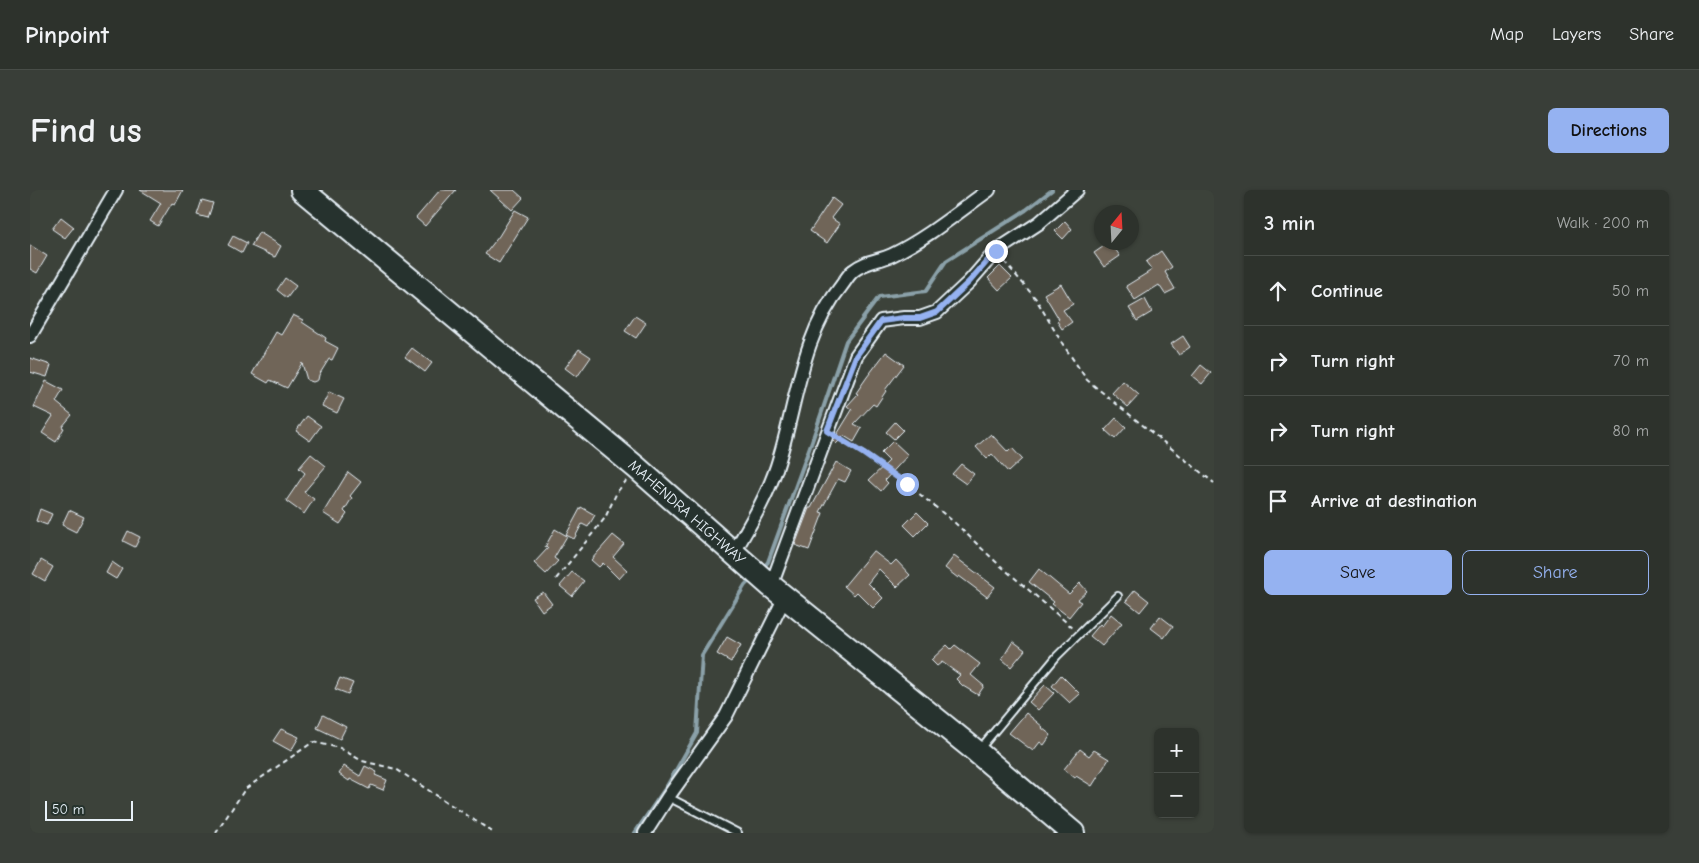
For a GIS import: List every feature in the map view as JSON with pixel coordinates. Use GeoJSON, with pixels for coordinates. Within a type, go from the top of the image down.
{"type":"FeatureCollection","features":[{"type":"Feature","properties":{"kind":"highway","name":"MAHENDRA HIGHWAY"},"geometry":{"type":"LineString","coordinates":[[302,190],[637,468],[773,588],[977,752],[1073,833]]}},
{"type":"Feature","properties":{"kind":"street"},"geometry":{"type":"LineString","coordinates":[[30,336],[116,190]]}},
{"type":"Feature","properties":{"kind":"street"},"geometry":{"type":"LineString","coordinates":[[737,557],[777,467],[803,363],[824,312],[834,294],[853,271],[871,261],[890,256],[924,236],[990,190]]}},
{"type":"Feature","properties":{"kind":"street"},"geometry":{"type":"LineString","coordinates":[[645,833],[668,797],[726,716],[773,588],[827,431],[856,356],[881,321],[920,318],[937,312],[969,282],[996,251],[1039,223],[1077,190]]}},
{"type":"Feature","properties":{"kind":"lane"},"geometry":{"type":"LineString","coordinates":[[977,752],[1056,656],[1118,596]]}},
{"type":"Feature","properties":{"kind":"lane"},"geometry":{"type":"LineString","coordinates":[[668,797],[738,833]]}},
{"type":"Feature","properties":{"kind":"path"},"geometry":{"type":"LineString","coordinates":[[996,251],[1036,299],[1087,380],[1214,483]]}},
{"type":"Feature","properties":{"kind":"path"},"geometry":{"type":"LineString","coordinates":[[827,431],[907,484],[954,522],[994,561],[1079,634]]}},
{"type":"Feature","properties":{"kind":"path"},"geometry":{"type":"LineString","coordinates":[[556,579],[605,518],[617,492],[637,468]]}},
{"type":"Feature","properties":{"kind":"path"},"geometry":{"type":"LineString","coordinates":[[216,833],[245,789],[313,742],[340,748],[362,761],[396,769],[494,833]]}},
{"type":"Feature","properties":{"kind":"building"},"geometry":{"type":"Polygon","coordinates":[[[140,190],[183,190],[175,205],[172,203],[158,226],[150,221],[161,203],[140,190]]]}},
{"type":"Feature","properties":{"kind":"building"},"geometry":{"type":"Polygon","coordinates":[[[440,190],[456,190],[425,226],[416,218],[440,190]]]}},
{"type":"Feature","properties":{"kind":"building"},"geometry":{"type":"Polygon","coordinates":[[[490,190],[514,190],[523,198],[512,210],[490,190]]]}},
{"type":"Feature","properties":{"kind":"building"},"geometry":{"type":"Polygon","coordinates":[[[832,198],[841,205],[831,218],[840,224],[827,243],[810,231],[832,198]]]}},
{"type":"Feature","properties":{"kind":"building"},"geometry":{"type":"Polygon","coordinates":[[[202,200],[213,203],[208,218],[197,215],[202,200]]]}},
{"type":"Feature","properties":{"kind":"building"},"geometry":{"type":"Polygon","coordinates":[[[515,210],[528,217],[499,263],[485,254],[515,210]]]}},
{"type":"Feature","properties":{"kind":"building"},"geometry":{"type":"Polygon","coordinates":[[[61,217],[74,227],[65,238],[52,229],[61,217]]]}},
{"type":"Feature","properties":{"kind":"building"},"geometry":{"type":"Polygon","coordinates":[[[1065,221],[1072,229],[1063,239],[1055,231],[1065,221]]]}},
{"type":"Feature","properties":{"kind":"building"},"geometry":{"type":"Polygon","coordinates":[[[259,232],[281,246],[275,257],[251,246],[259,232]]]}},
{"type":"Feature","properties":{"kind":"building"},"geometry":{"type":"Polygon","coordinates":[[[233,236],[247,243],[242,253],[228,245],[233,236]]]}},
{"type":"Feature","properties":{"kind":"building"},"geometry":{"type":"Polygon","coordinates":[[[30,245],[47,256],[37,273],[30,269],[30,245]]]}},
{"type":"Feature","properties":{"kind":"building"},"geometry":{"type":"Polygon","coordinates":[[[1098,250],[1116,250],[1120,256],[1104,267],[1094,253],[1098,250]]]}},
{"type":"Feature","properties":{"kind":"building"},"geometry":{"type":"Polygon","coordinates":[[[1161,251],[1172,267],[1165,272],[1175,289],[1165,294],[1159,285],[1135,300],[1126,286],[1152,270],[1146,262],[1161,251]]]}},
{"type":"Feature","properties":{"kind":"building"},"geometry":{"type":"Polygon","coordinates":[[[1000,266],[1012,278],[999,290],[988,278],[1000,266]]]}},
{"type":"Feature","properties":{"kind":"building"},"geometry":{"type":"Polygon","coordinates":[[[285,278],[296,286],[287,298],[277,290],[285,278]]]}},
{"type":"Feature","properties":{"kind":"building"},"geometry":{"type":"Polygon","coordinates":[[[1061,284],[1073,304],[1063,310],[1072,322],[1062,329],[1057,321],[1059,319],[1044,294],[1061,284]]]}},
{"type":"Feature","properties":{"kind":"building"},"geometry":{"type":"Polygon","coordinates":[[[1145,299],[1152,312],[1137,321],[1129,308],[1145,299]]]}},
{"type":"Feature","properties":{"kind":"building"},"geometry":{"type":"Polygon","coordinates":[[[293,315],[303,320],[302,322],[326,338],[325,341],[338,348],[332,360],[329,359],[319,375],[318,380],[313,382],[307,380],[302,363],[287,388],[270,380],[268,383],[252,374],[276,332],[281,335],[293,315]]]}},
{"type":"Feature","properties":{"kind":"building"},"geometry":{"type":"Polygon","coordinates":[[[635,316],[646,323],[636,338],[625,331],[635,316]]]}},
{"type":"Feature","properties":{"kind":"building"},"geometry":{"type":"Polygon","coordinates":[[[1183,336],[1190,347],[1179,355],[1171,344],[1183,336]]]}},
{"type":"Feature","properties":{"kind":"building"},"geometry":{"type":"Polygon","coordinates":[[[412,348],[432,363],[425,372],[405,357],[412,348]]]}},
{"type":"Feature","properties":{"kind":"building"},"geometry":{"type":"Polygon","coordinates":[[[579,349],[591,357],[577,377],[565,368],[579,349]]]}},
{"type":"Feature","properties":{"kind":"building"},"geometry":{"type":"Polygon","coordinates":[[[886,352],[904,365],[885,390],[876,406],[873,404],[854,424],[862,428],[854,442],[844,436],[836,444],[833,441],[852,410],[847,406],[858,394],[856,393],[886,352]]]}},
{"type":"Feature","properties":{"kind":"building"},"geometry":{"type":"Polygon","coordinates":[[[30,358],[51,365],[47,377],[30,372],[30,358]]]}},
{"type":"Feature","properties":{"kind":"building"},"geometry":{"type":"Polygon","coordinates":[[[1201,365],[1211,373],[1202,384],[1192,376],[1201,365]]]}},
{"type":"Feature","properties":{"kind":"building"},"geometry":{"type":"Polygon","coordinates":[[[46,381],[63,390],[56,402],[72,415],[62,427],[64,428],[56,442],[42,433],[53,416],[34,407],[46,381]]]}},
{"type":"Feature","properties":{"kind":"building"},"geometry":{"type":"Polygon","coordinates":[[[1123,381],[1139,395],[1128,407],[1112,393],[1123,381]]]}},
{"type":"Feature","properties":{"kind":"building"},"geometry":{"type":"Polygon","coordinates":[[[329,392],[344,399],[337,413],[322,406],[329,392]]]}},
{"type":"Feature","properties":{"kind":"building"},"geometry":{"type":"Polygon","coordinates":[[[307,416],[321,426],[310,441],[296,431],[307,416]]]}},
{"type":"Feature","properties":{"kind":"building"},"geometry":{"type":"Polygon","coordinates":[[[1116,418],[1126,427],[1115,439],[1105,430],[1116,418]]]}},
{"type":"Feature","properties":{"kind":"building"},"geometry":{"type":"Polygon","coordinates":[[[895,422],[903,430],[894,439],[886,432],[895,422]]]}},
{"type":"Feature","properties":{"kind":"building"},"geometry":{"type":"Polygon","coordinates":[[[991,434],[1008,452],[1012,448],[1022,459],[1008,472],[992,454],[987,459],[976,447],[991,434]]]}},
{"type":"Feature","properties":{"kind":"building"},"geometry":{"type":"Polygon","coordinates":[[[893,441],[908,455],[885,480],[888,483],[881,491],[869,480],[889,461],[881,453],[893,441]]]}},
{"type":"Feature","properties":{"kind":"building"},"geometry":{"type":"Polygon","coordinates":[[[311,454],[326,466],[304,492],[314,499],[304,514],[286,501],[305,473],[299,468],[311,454]]]}},
{"type":"Feature","properties":{"kind":"building"},"geometry":{"type":"Polygon","coordinates":[[[836,462],[851,471],[845,482],[838,479],[820,512],[823,513],[809,550],[795,545],[809,508],[811,508],[836,462]]]}},
{"type":"Feature","properties":{"kind":"building"},"geometry":{"type":"Polygon","coordinates":[[[961,464],[974,474],[966,484],[952,474],[961,464]]]}},
{"type":"Feature","properties":{"kind":"building"},"geometry":{"type":"Polygon","coordinates":[[[348,472],[361,482],[350,496],[352,498],[344,511],[347,514],[340,524],[323,513],[348,472]]]}},
{"type":"Feature","properties":{"kind":"building"},"geometry":{"type":"Polygon","coordinates":[[[581,507],[595,515],[588,527],[582,524],[574,539],[566,535],[581,507]]]}},
{"type":"Feature","properties":{"kind":"building"},"geometry":{"type":"Polygon","coordinates":[[[40,509],[52,514],[47,525],[36,521],[40,509]]]}},
{"type":"Feature","properties":{"kind":"building"},"geometry":{"type":"Polygon","coordinates":[[[69,510],[84,517],[76,532],[62,525],[69,510]]]}},
{"type":"Feature","properties":{"kind":"building"},"geometry":{"type":"Polygon","coordinates":[[[917,512],[928,523],[915,536],[904,525],[917,512]]]}},
{"type":"Feature","properties":{"kind":"building"},"geometry":{"type":"Polygon","coordinates":[[[555,529],[567,536],[554,558],[558,561],[546,574],[534,563],[548,548],[545,547],[555,529]]]}},
{"type":"Feature","properties":{"kind":"building"},"geometry":{"type":"Polygon","coordinates":[[[128,531],[140,537],[135,547],[123,541],[128,531]]]}},
{"type":"Feature","properties":{"kind":"building"},"geometry":{"type":"Polygon","coordinates":[[[613,535],[624,544],[613,557],[627,570],[619,579],[603,563],[599,567],[591,560],[613,535]]]}},
{"type":"Feature","properties":{"kind":"building"},"geometry":{"type":"Polygon","coordinates":[[[873,551],[891,565],[896,560],[910,575],[897,587],[879,569],[868,583],[883,598],[873,608],[857,592],[854,595],[844,586],[873,551]]]}},
{"type":"Feature","properties":{"kind":"building"},"geometry":{"type":"Polygon","coordinates":[[[954,556],[995,587],[987,597],[945,568],[954,556]]]}},
{"type":"Feature","properties":{"kind":"building"},"geometry":{"type":"Polygon","coordinates":[[[41,560],[53,567],[45,581],[33,574],[41,560]]]}},
{"type":"Feature","properties":{"kind":"building"},"geometry":{"type":"Polygon","coordinates":[[[112,562],[122,569],[116,579],[106,573],[112,562]]]}},
{"type":"Feature","properties":{"kind":"building"},"geometry":{"type":"Polygon","coordinates":[[[1039,569],[1069,594],[1080,583],[1087,591],[1077,600],[1081,602],[1069,617],[1029,582],[1039,569]]]}},
{"type":"Feature","properties":{"kind":"building"},"geometry":{"type":"Polygon","coordinates":[[[572,572],[584,581],[572,596],[560,586],[572,572]]]}},
{"type":"Feature","properties":{"kind":"building"},"geometry":{"type":"Polygon","coordinates":[[[1135,590],[1149,601],[1140,612],[1126,601],[1135,590]]]}},
{"type":"Feature","properties":{"kind":"building"},"geometry":{"type":"Polygon","coordinates":[[[543,592],[552,604],[542,611],[533,598],[543,592]]]}},
{"type":"Feature","properties":{"kind":"building"},"geometry":{"type":"Polygon","coordinates":[[[1111,614],[1122,623],[1102,646],[1090,636],[1100,624],[1102,626],[1111,614]]]}},
{"type":"Feature","properties":{"kind":"building"},"geometry":{"type":"Polygon","coordinates":[[[1160,616],[1173,626],[1164,638],[1151,628],[1160,616]]]}},
{"type":"Feature","properties":{"kind":"building"},"geometry":{"type":"Polygon","coordinates":[[[727,637],[741,645],[731,662],[717,654],[727,637]]]}},
{"type":"Feature","properties":{"kind":"building"},"geometry":{"type":"Polygon","coordinates":[[[1013,641],[1025,650],[1011,667],[1002,659],[1013,641]]]}},
{"type":"Feature","properties":{"kind":"building"},"geometry":{"type":"Polygon","coordinates":[[[947,645],[951,649],[955,645],[980,664],[971,675],[984,686],[978,695],[963,686],[956,679],[960,675],[942,662],[937,666],[931,660],[947,645]]]}},
{"type":"Feature","properties":{"kind":"building"},"geometry":{"type":"Polygon","coordinates":[[[1061,675],[1080,694],[1070,703],[1052,686],[1061,675]]]}},
{"type":"Feature","properties":{"kind":"building"},"geometry":{"type":"Polygon","coordinates":[[[340,678],[353,683],[348,694],[335,689],[340,678]]]}},
{"type":"Feature","properties":{"kind":"building"},"geometry":{"type":"Polygon","coordinates":[[[1045,685],[1054,693],[1038,710],[1029,702],[1045,685]]]}},
{"type":"Feature","properties":{"kind":"building"},"geometry":{"type":"Polygon","coordinates":[[[1026,713],[1051,735],[1044,745],[1040,742],[1033,751],[1009,733],[1026,713]]]}},
{"type":"Feature","properties":{"kind":"building"},"geometry":{"type":"Polygon","coordinates":[[[323,715],[346,727],[340,739],[317,728],[323,715]]]}},
{"type":"Feature","properties":{"kind":"building"},"geometry":{"type":"Polygon","coordinates":[[[281,729],[299,737],[291,751],[273,741],[281,729]]]}},
{"type":"Feature","properties":{"kind":"building"},"geometry":{"type":"Polygon","coordinates":[[[1080,749],[1089,756],[1094,750],[1109,759],[1092,786],[1076,776],[1075,778],[1064,769],[1080,749]]]}},
{"type":"Feature","properties":{"kind":"building"},"geometry":{"type":"Polygon","coordinates":[[[344,766],[360,776],[365,766],[377,772],[375,775],[387,780],[383,790],[371,785],[369,789],[350,779],[349,781],[339,774],[344,766]]]}},
{"type":"Feature","properties":{"kind":"waterway"},"geometry":{"type":"LineString","coordinates":[[762,569],[768,562],[846,341],[879,297],[926,291],[946,261],[1026,210],[1052,190]]}},
{"type":"Feature","properties":{"kind":"waterway"},"geometry":{"type":"LineString","coordinates":[[635,833],[667,786],[697,733],[702,655],[745,585],[751,579]]}},
{"type":"Feature","properties":{"kind":"route"},"geometry":{"type":"LineString","coordinates":[[907,484],[827,431],[840,395],[856,356],[881,321],[920,318],[937,312],[969,282],[996,251]]}}]}
